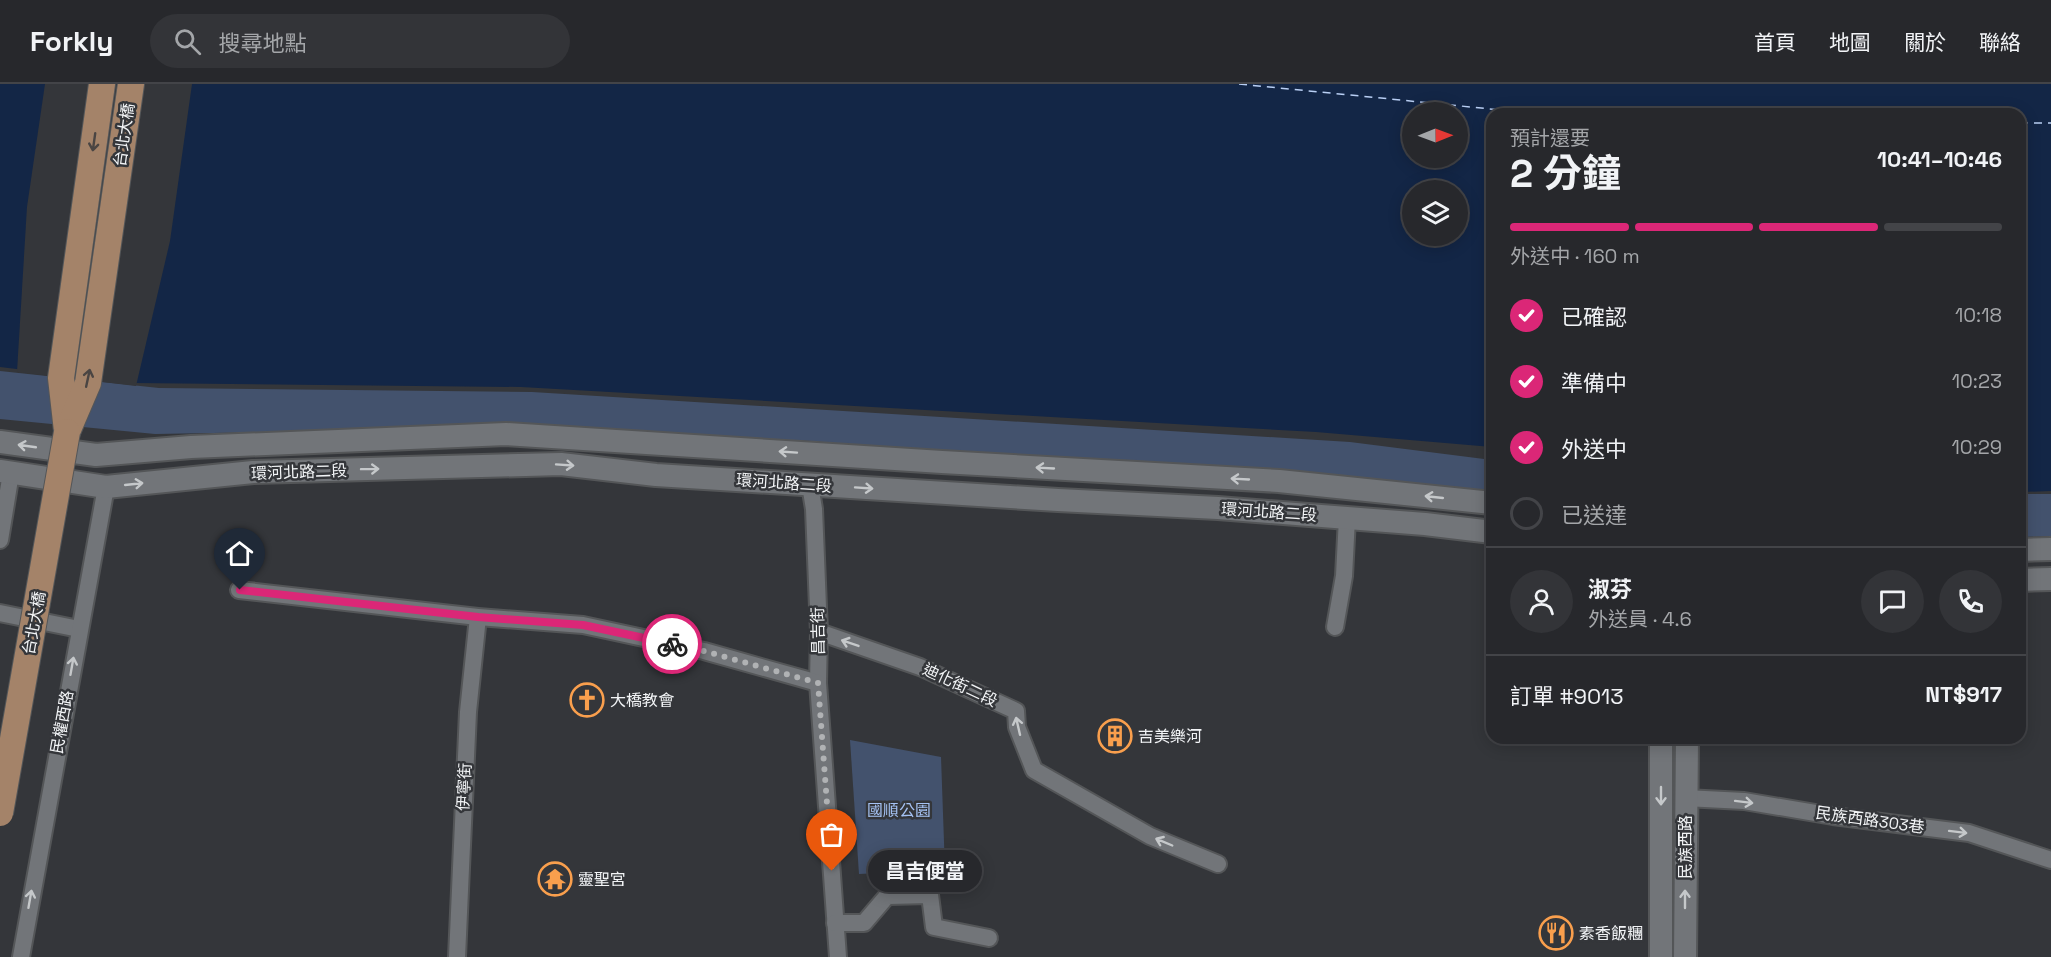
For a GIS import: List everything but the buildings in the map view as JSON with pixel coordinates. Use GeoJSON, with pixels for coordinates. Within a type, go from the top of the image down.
{"type":"FeatureCollection","features":[{"type":"Feature","properties":{"kind":"main road","name":"台北大橋"},"geometry":{"type":"LineString","coordinates":[[67,432],[61,378],[102,84]]}},
{"type":"Feature","properties":{"kind":"main road","name":"台北大橋"},"geometry":{"type":"LineString","coordinates":[[0,813],[67,432],[88,383],[131,84]]}},
{"type":"Feature","properties":{"kind":"main road","name":"環河北路二段"},"geometry":{"type":"LineString","coordinates":[[0,442],[96,455],[191,447],[506,434],[1279,481],[1486,502]]}},
{"type":"Feature","properties":{"kind":"main road","name":"環河北路二段"},"geometry":{"type":"LineString","coordinates":[[6,472],[106,487],[253,472],[561,464],[656,475],[1218,508],[1425,524],[1486,531]]}},
{"type":"Feature","properties":{"kind":"main road"},"geometry":{"type":"LineString","coordinates":[[2026,550],[2051,549]]}},
{"type":"Feature","properties":{"kind":"main road"},"geometry":{"type":"LineString","coordinates":[[2026,580],[2051,579]]}},
{"type":"Feature","properties":{"kind":"main road","name":"民族西路"},"geometry":{"type":"LineString","coordinates":[[1661,744],[1661,957]]}},
{"type":"Feature","properties":{"kind":"main road","name":"民族西路"},"geometry":{"type":"LineString","coordinates":[[1685,957],[1687,744]]}},
{"type":"Feature","properties":{"kind":"street"},"geometry":{"type":"LineString","coordinates":[[0,540],[6,472]]}},
{"type":"Feature","properties":{"kind":"street","name":"昌吉街"},"geometry":{"type":"LineString","coordinates":[[810,485],[814,509],[819,632],[818,683],[838,957]]}},
{"type":"Feature","properties":{"kind":"street","name":"民權西路"},"geometry":{"type":"LineString","coordinates":[[21,957],[106,487]]}},
{"type":"Feature","properties":{"kind":"street"},"geometry":{"type":"LineString","coordinates":[[1335,627],[1344,576],[1347,518]]}},
{"type":"Feature","properties":{"kind":"street"},"geometry":{"type":"LineString","coordinates":[[240,590],[478,617],[583,625],[704,651],[818,683]]}},
{"type":"Feature","properties":{"kind":"street"},"geometry":{"type":"LineString","coordinates":[[0,613],[79,629]]}},
{"type":"Feature","properties":{"kind":"street","name":"伊寧街"},"geometry":{"type":"LineString","coordinates":[[457,957],[468,712],[478,617]]}},
{"type":"Feature","properties":{"kind":"street","name":"迪化街二段"},"geometry":{"type":"LineString","coordinates":[[819,632],[920,667],[1016,711],[1017,727],[1034,770],[1150,836],[1218,864]]}},
{"type":"Feature","properties":{"kind":"street","name":"民族西路303巷"},"geometry":{"type":"LineString","coordinates":[[1685,798],[1744,801],[1833,816],[1970,833],[2051,860]]}},
{"type":"Feature","properties":{"kind":"street"},"geometry":{"type":"LineString","coordinates":[[835,923],[864,923],[887,896],[930,895],[934,927],[989,938]]}},
{"type":"Feature","properties":{"kind":"green space"},"geometry":{"type":"Polygon","coordinates":[[[0,371],[159,388],[532,392],[1350,442],[1486,459],[1486,497],[811,441],[512,428],[155,434],[0,419],[0,371]]]}},
{"type":"Feature","properties":{"kind":"green space"},"geometry":{"type":"Polygon","coordinates":[[[2026,494],[2051,494],[2051,536],[2026,537],[2026,494]]]}},
{"type":"Feature","properties":{"kind":"green space","name":"國順公園"},"geometry":{"type":"Polygon","coordinates":[[[850,740],[941,757],[945,870],[859,874],[850,740]]]}},
{"type":"Feature","properties":{"kind":"shaded area"},"geometry":{"type":"Polygon","coordinates":[[[0,84],[2051,84],[2051,491],[2026,492],[2026,108],[1486,108],[1486,446],[1316,432],[521,387],[132,383],[0,367],[0,84]]]}},
{"type":"Feature","properties":{"kind":"pier"},"geometry":{"type":"Polygon","coordinates":[[[45,84],[192,84],[170,241],[136,386],[17,372],[27,207],[45,84]]]}},
{"type":"Feature","properties":{"kind":"ferry route"},"geometry":{"type":"LineString","coordinates":[[1239,84],[1486,109]]}},
{"type":"Feature","properties":{"kind":"ferry route"},"geometry":{"type":"LineString","coordinates":[[2026,123],[2051,123]]}},
{"type":"Feature","properties":{"kind":"way so far"},"geometry":{"type":"LineString","coordinates":[[672,644],[818,683],[832,871]]}},
{"type":"Feature","properties":{"kind":"place","name":"大橋教會"},"geometry":{"type":"Point","coordinates":[587,700]}},
{"type":"Feature","properties":{"kind":"place","name":"吉美樂河"},"geometry":{"type":"Point","coordinates":[1115,736]}},
{"type":"Feature","properties":{"kind":"place","name":"昌吉便當"},"geometry":{"type":"Point","coordinates":[832,871]}},
{"type":"Feature","properties":{"kind":"place","name":"靈聖宮"},"geometry":{"type":"Point","coordinates":[555,879]}},
{"type":"Feature","properties":{"kind":"place","name":"素香飯糰"},"geometry":{"type":"Point","coordinates":[1556,933]}},
{"type":"Feature","properties":{"kind":"route"},"geometry":{"type":"LineString","coordinates":[[240,590],[478,617],[583,625],[672,644]]}}]}
